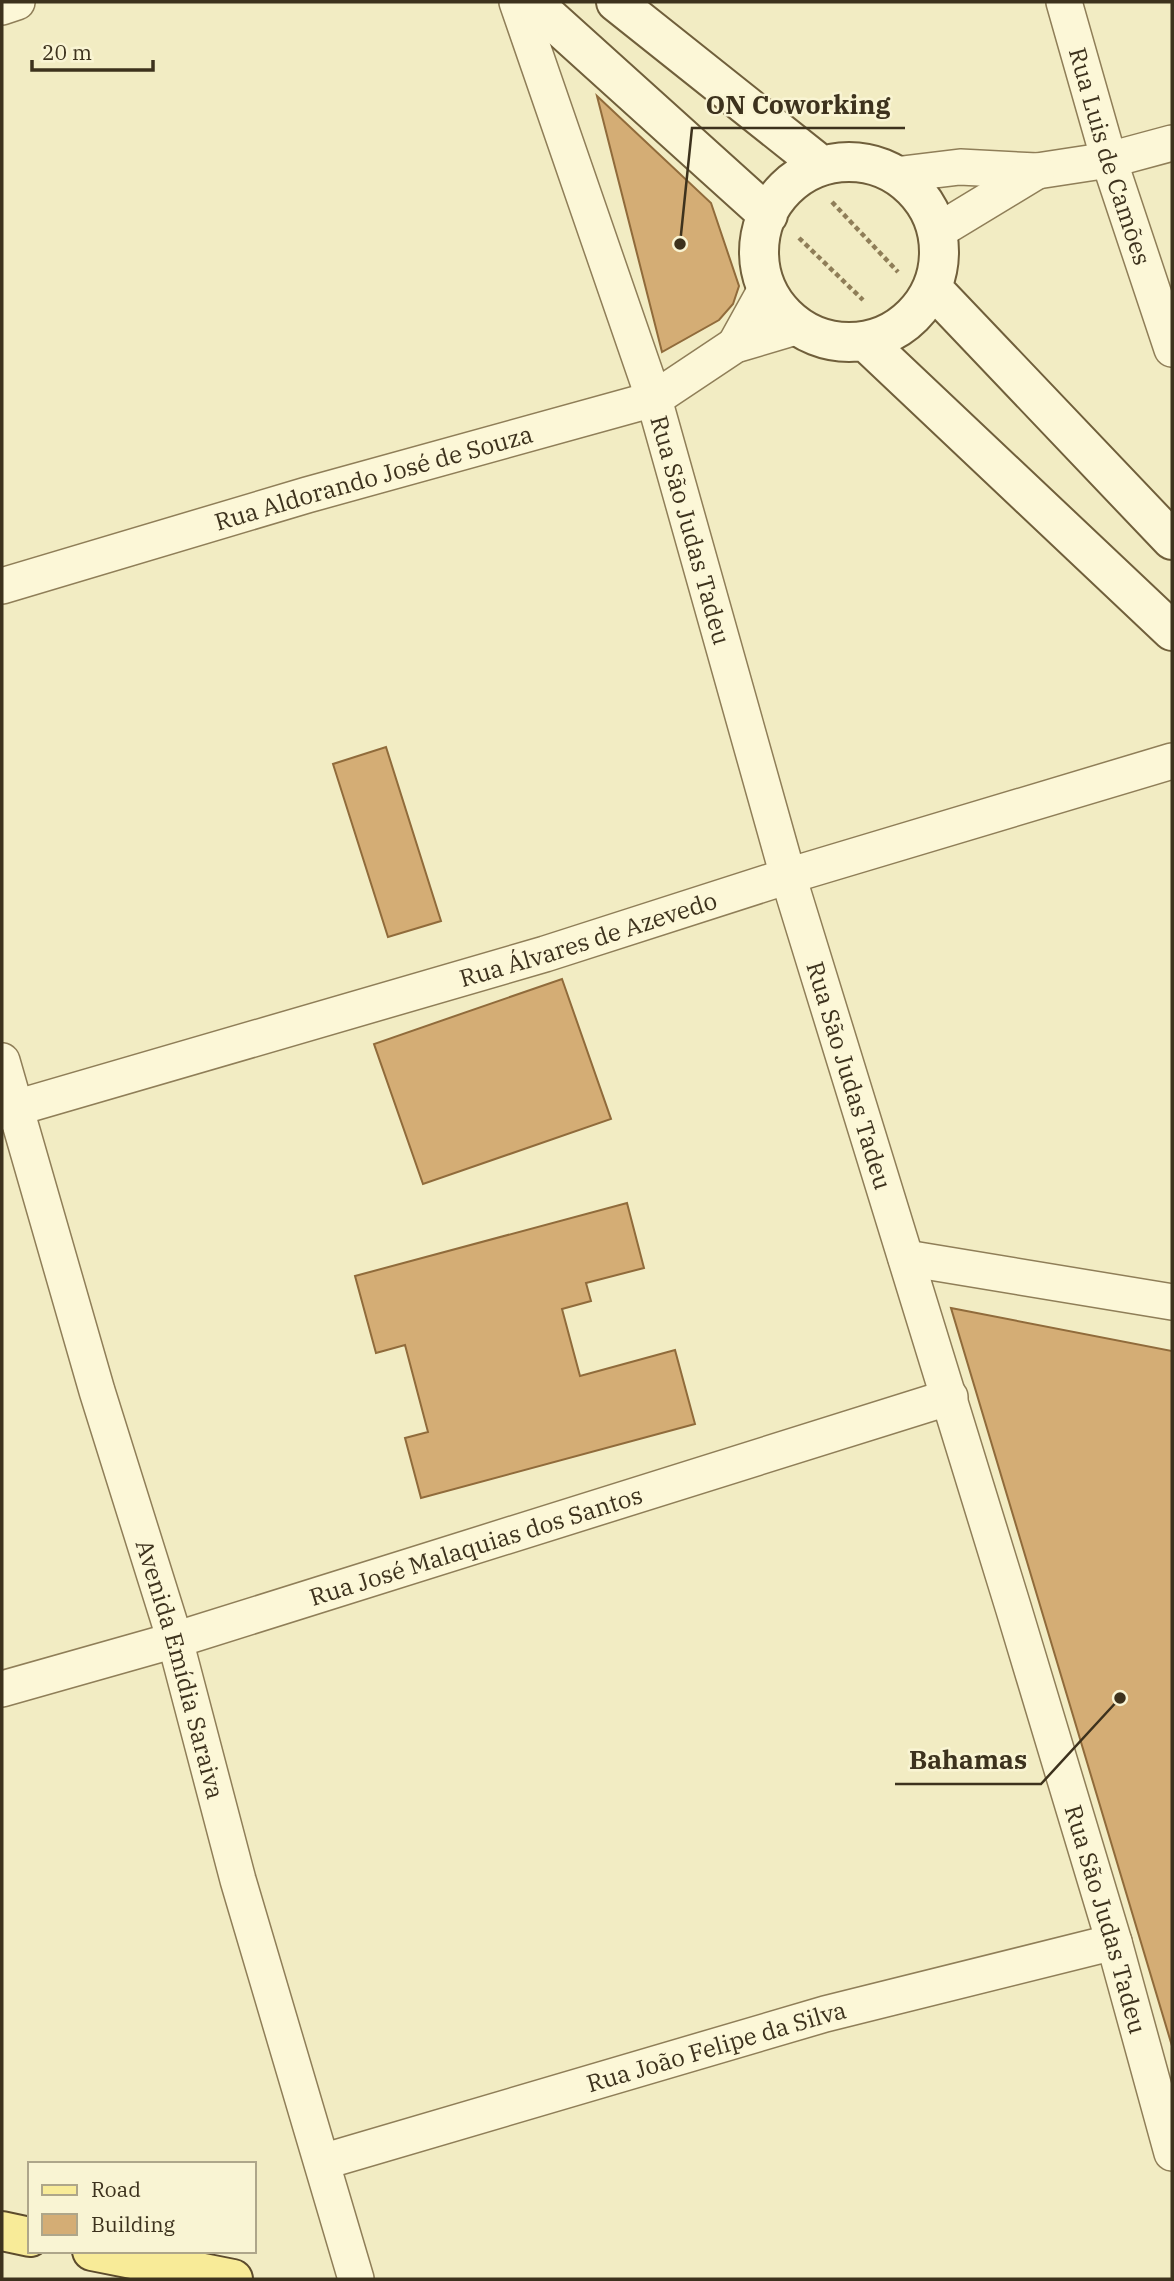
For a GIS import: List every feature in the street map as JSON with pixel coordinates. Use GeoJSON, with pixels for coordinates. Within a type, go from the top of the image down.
{"type":"FeatureCollection","features":[{"type":"Feature","properties":{"kind":"main road"},"geometry":{"type":"LineString","coordinates":[[532,2],[768,215]]}},
{"type":"Feature","properties":{"kind":"main road"},"geometry":{"type":"LineString","coordinates":[[616,2],[822,166]]}},
{"type":"Feature","properties":{"kind":"main road"},"geometry":{"type":"LineString","coordinates":[[852,162],[881,167],[907,182],[926,204],[938,231],[940,261],[933,289],[916,314],[895,331],[865,341],[835,342],[806,332],[782,314],[766,289],[758,259],[761,229],[774,202],[795,180],[822,166],[852,162]]}},
{"type":"Feature","properties":{"kind":"main road"},"geometry":{"type":"LineString","coordinates":[[933,289],[1172,540]]}},
{"type":"Feature","properties":{"kind":"main road"},"geometry":{"type":"LineString","coordinates":[[865,341],[1172,631]]}},
{"type":"Feature","properties":{"kind":"main road"},"geometry":{"type":"LineString","coordinates":[[2,2231],[28,2237]]}},
{"type":"Feature","properties":{"kind":"main road"},"geometry":{"type":"LineString","coordinates":[[102,2253],[233,2279]]}},
{"type":"Feature","properties":{"kind":"street"},"geometry":{"type":"LineString","coordinates":[[2,7],[17,2]]}},
{"type":"Feature","properties":{"kind":"street","name":"Rua São Judas Tadeu"},"geometry":{"type":"LineString","coordinates":[[517,2],[654,399],[788,876],[950,1397],[1114,1942],[1172,2153]]}},
{"type":"Feature","properties":{"kind":"street","name":"Rua Luis de Camões"},"geometry":{"type":"LineString","coordinates":[[1064,2],[1108,160],[1172,349]]}},
{"type":"Feature","properties":{"kind":"street"},"geometry":{"type":"LineString","coordinates":[[894,175],[960,167],[1037,171],[1108,160],[1172,143]]}},
{"type":"Feature","properties":{"kind":"street"},"geometry":{"type":"LineString","coordinates":[[938,231],[1037,171]]}},
{"type":"Feature","properties":{"kind":"street","name":"Rua Aldorando José de Souza"},"geometry":{"type":"LineString","coordinates":[[735,345],[766,289]]}},
{"type":"Feature","properties":{"kind":"street","name":"Rua Aldorando José de Souza"},"geometry":{"type":"LineString","coordinates":[[2,586],[307,495],[654,399],[735,345],[799,326]]}},
{"type":"Feature","properties":{"kind":"street","name":"Rua Álvares de Azevedo"},"geometry":{"type":"LineString","coordinates":[[9,1110],[532,958],[788,876],[1172,761]]}},
{"type":"Feature","properties":{"kind":"street","name":"Avenida Emídia Saraiva"},"geometry":{"type":"LineString","coordinates":[[2,1061],[9,1110],[174,1640],[238,1880],[356,2279]]}},
{"type":"Feature","properties":{"kind":"street"},"geometry":{"type":"LineString","coordinates":[[906,1258],[1172,1302]]}},
{"type":"Feature","properties":{"kind":"street","name":"Rua José Malaquias dos Santos"},"geometry":{"type":"LineString","coordinates":[[2,1689],[174,1640],[950,1397]]}},
{"type":"Feature","properties":{"kind":"street","name":"Rua João Felipe da Silva"},"geometry":{"type":"LineString","coordinates":[[322,2162],[825,2014],[1114,1942]]}},
{"type":"Feature","properties":{"kind":"building"},"geometry":{"type":"Polygon","coordinates":[[[597,96],[711,203],[739,286],[733,304],[719,320],[662,352],[597,96]]]}},
{"type":"Feature","properties":{"kind":"building"},"geometry":{"type":"Polygon","coordinates":[[[386,747],[441,921],[388,937],[333,764],[386,747]]]}},
{"type":"Feature","properties":{"kind":"building"},"geometry":{"type":"Polygon","coordinates":[[[562,979],[611,1119],[423,1184],[374,1044],[562,979]]]}},
{"type":"Feature","properties":{"kind":"building"},"geometry":{"type":"Polygon","coordinates":[[[627,1203],[644,1268],[586,1283],[591,1301],[562,1309],[580,1376],[675,1350],[695,1424],[421,1498],[405,1438],[428,1432],[405,1345],[376,1353],[355,1276],[627,1203]]]}},
{"type":"Feature","properties":{"kind":"building"},"geometry":{"type":"Polygon","coordinates":[[[951,1308],[1172,1351],[1172,2046],[951,1308]]]}},
{"type":"Feature","properties":{"kind":"place","name":"ON Coworking"},"geometry":{"type":"Point","coordinates":[680,244]}},
{"type":"Feature","properties":{"kind":"place","name":"Bahamas"},"geometry":{"type":"Point","coordinates":[1120,1698]}}]}
